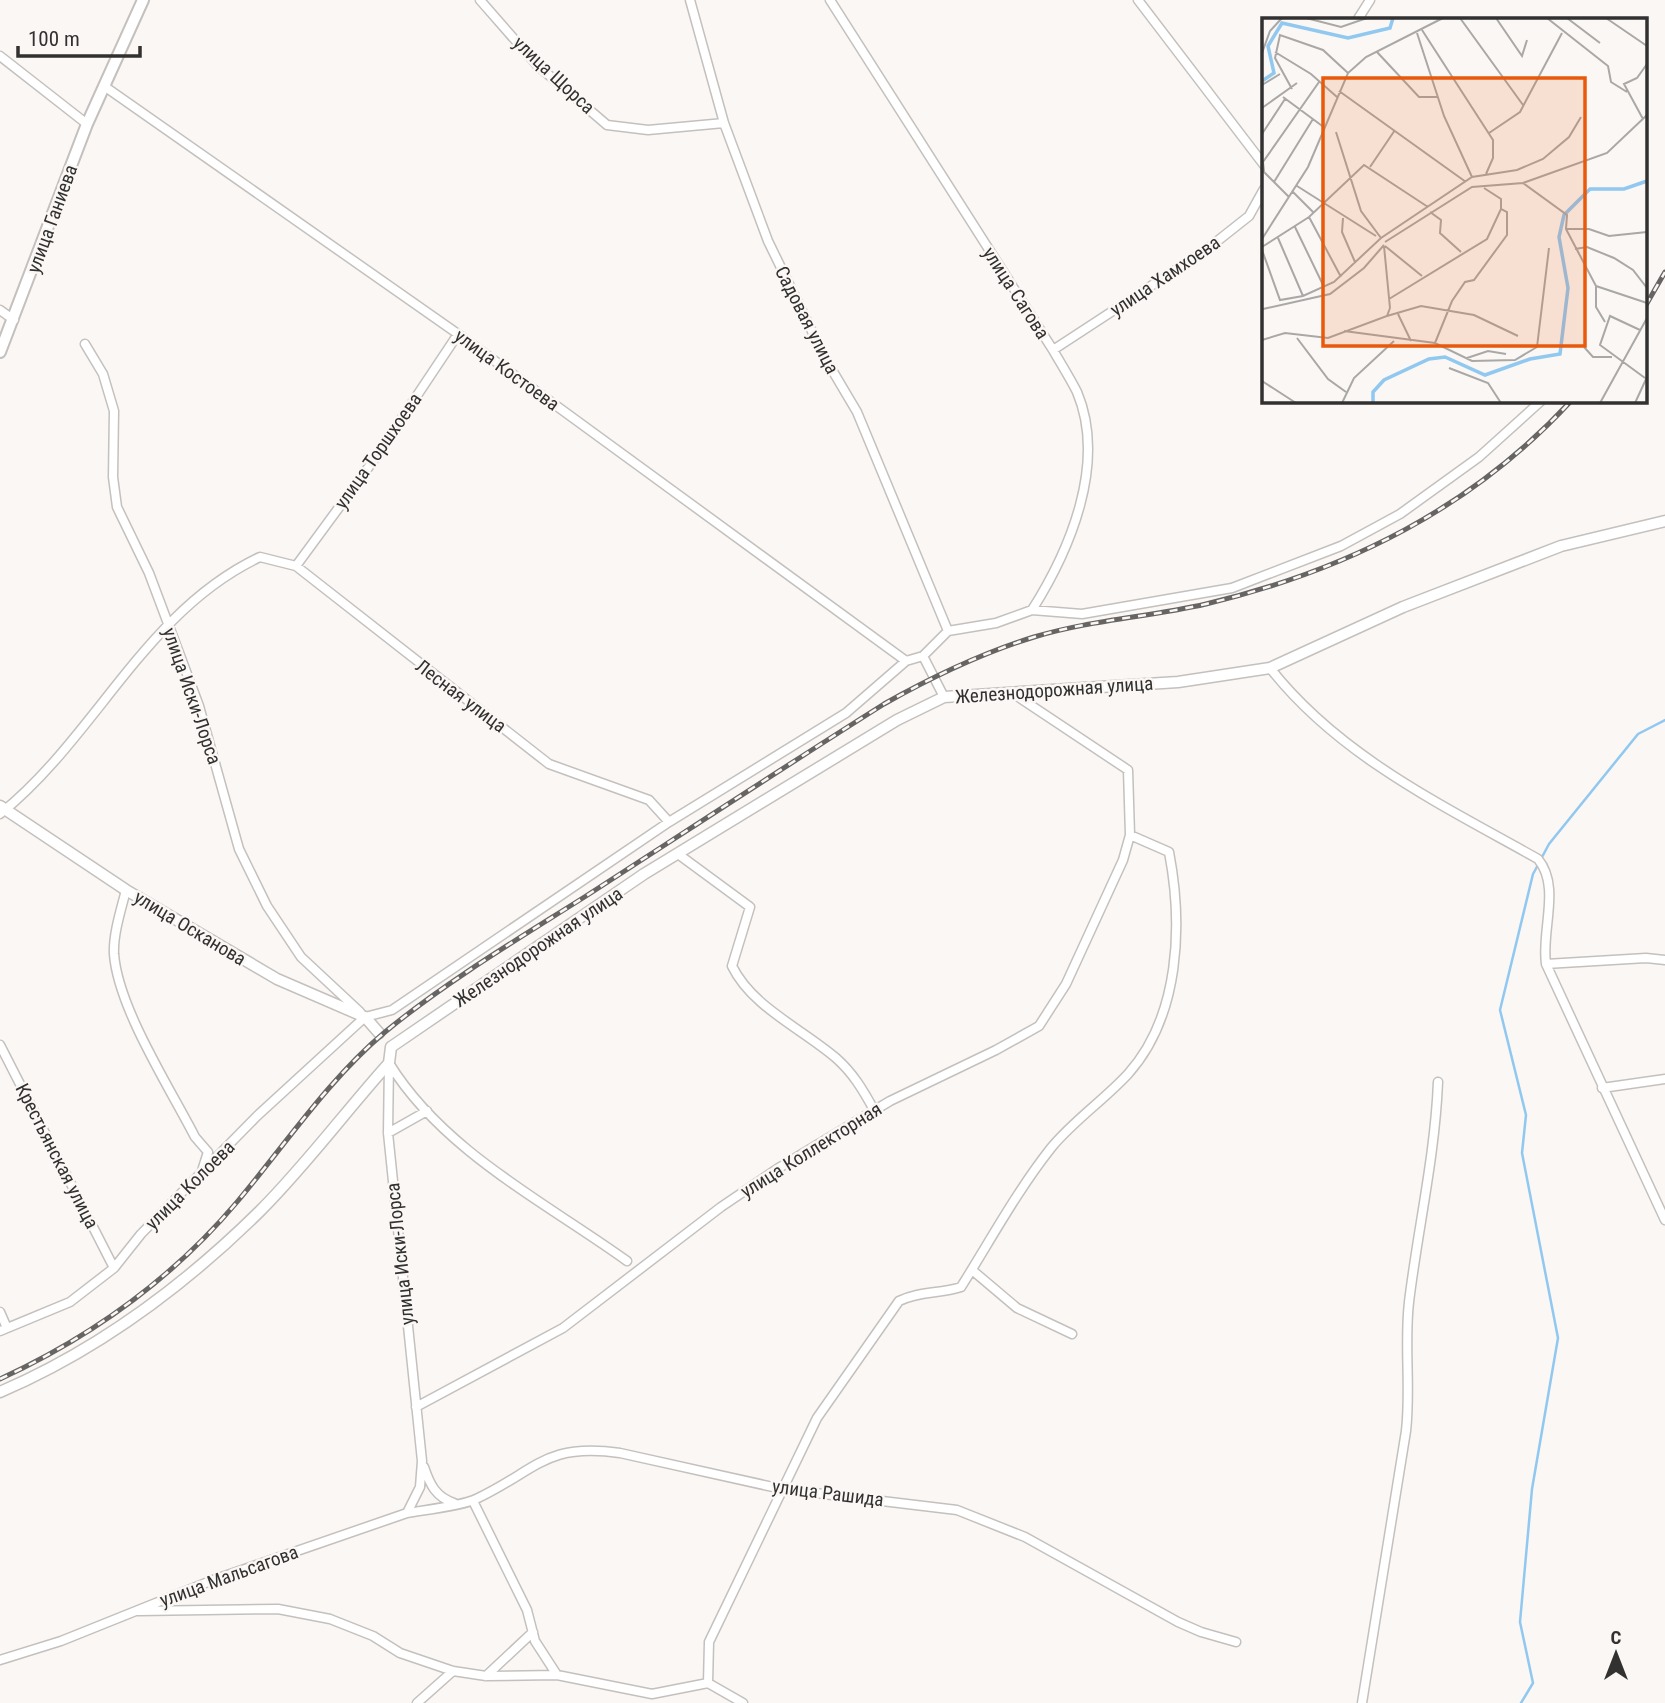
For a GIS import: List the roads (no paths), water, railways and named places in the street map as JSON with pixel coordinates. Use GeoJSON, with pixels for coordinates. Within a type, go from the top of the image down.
{"type":"FeatureCollection","features":[{"type":"Feature","properties":{"kind":"main road","name":"улица Ганиева"},"geometry":{"type":"LineString","coordinates":[[0,352],[87,124],[142,0]]}},
{"type":"Feature","properties":{"kind":"street","name":"улица Щорса"},"geometry":{"type":"LineString","coordinates":[[480,0],[536,64],[607,125],[648,130],[724,123]]}},
{"type":"Feature","properties":{"kind":"street","name":"Садовая улица"},"geometry":{"type":"LineString","coordinates":[[690,0],[724,123],[768,242],[825,358],[857,412],[948,631]]}},
{"type":"Feature","properties":{"kind":"street","name":"улица Сагова"},"geometry":{"type":"LineString","coordinates":[[830,0],[1053,350],[1077,394],[1088,447],[1079,509],[1056,573],[1032,610]]}},
{"type":"Feature","properties":{"kind":"street"},"geometry":{"type":"LineString","coordinates":[[1138,0],[1262,162]]}},
{"type":"Feature","properties":{"kind":"street"},"geometry":{"type":"LineString","coordinates":[[1359,18],[1370,0]]}},
{"type":"Feature","properties":{"kind":"street"},"geometry":{"type":"LineString","coordinates":[[0,56],[87,124]]}},
{"type":"Feature","properties":{"kind":"street","name":"улица Костоева"},"geometry":{"type":"LineString","coordinates":[[104,86],[458,334],[906,661]]}},
{"type":"Feature","properties":{"kind":"street","name":"улица Хамхоева"},"geometry":{"type":"LineString","coordinates":[[1053,350],[1206,250],[1249,216],[1262,193]]}},
{"type":"Feature","properties":{"kind":"street"},"geometry":{"type":"LineString","coordinates":[[0,310],[14,320]]}},
{"type":"Feature","properties":{"kind":"street","name":"улица Торшхоева"},"geometry":{"type":"LineString","coordinates":[[296,566],[376,457],[458,334]]}},
{"type":"Feature","properties":{"kind":"street","name":"улица Иски-Лорса"},"geometry":{"type":"LineString","coordinates":[[85,344],[103,374],[114,411],[113,477],[117,506],[149,573],[199,706],[239,849],[267,906],[300,957],[365,1017]]}},
{"type":"Feature","properties":{"kind":"street"},"geometry":{"type":"LineString","coordinates":[[365,1017],[392,1010],[670,822],[846,713],[906,661],[923,656],[948,631],[996,623],[1032,610],[1082,614],[1232,588],[1341,546],[1400,514],[1479,457],[1540,402]]}},
{"type":"Feature","properties":{"kind":"street","name":"Железнодорожная улица"},"geometry":{"type":"LineString","coordinates":[[391,1047],[678,854],[897,720],[944,697],[1178,682],[1270,668],[1403,607],[1561,546],[1665,521]]}},
{"type":"Feature","properties":{"kind":"street","name":"Лесная улица"},"geometry":{"type":"LineString","coordinates":[[260,557],[296,566],[548,764],[649,800],[670,822]]}},
{"type":"Feature","properties":{"kind":"street","name":"улица Осканова"},"geometry":{"type":"LineString","coordinates":[[260,557],[188,603],[167,622],[93,715],[2,810],[126,890],[277,979],[365,1017],[391,1047]]}},
{"type":"Feature","properties":{"kind":"street"},"geometry":{"type":"LineString","coordinates":[[923,656],[944,697]]}},
{"type":"Feature","properties":{"kind":"street"},"geometry":{"type":"LineString","coordinates":[[1270,668],[1293,697],[1356,752],[1432,800],[1538,859],[1549,871],[1550,886],[1543,945],[1546,964],[1665,1220]]}},
{"type":"Feature","properties":{"kind":"street","name":"улица Коллекторная"},"geometry":{"type":"LineString","coordinates":[[416,1407],[563,1328],[721,1207],[874,1110],[996,1051],[1039,1026],[1066,984],[1123,860],[1129,835],[1128,771],[1014,694]]}},
{"type":"Feature","properties":{"kind":"street"},"geometry":{"type":"LineString","coordinates":[[708,1683],[709,1642],[817,1418],[899,1301],[913,1294],[961,1287],[1052,1147],[1128,1074],[1148,1049],[1158,1028],[1174,967],[1172,869],[1169,852],[1129,835]]}},
{"type":"Feature","properties":{"kind":"street"},"geometry":{"type":"LineString","coordinates":[[678,854],[750,907],[732,966],[743,987],[837,1059],[858,1080],[874,1110]]}},
{"type":"Feature","properties":{"kind":"street"},"geometry":{"type":"LineString","coordinates":[[126,890],[114,953],[119,980],[133,1017],[195,1137],[208,1152],[201,1176]]}},
{"type":"Feature","properties":{"kind":"street"},"geometry":{"type":"LineString","coordinates":[[1546,964],[1646,958],[1665,960]]}},
{"type":"Feature","properties":{"kind":"street","name":"улица Колоева"},"geometry":{"type":"LineString","coordinates":[[4,1329],[70,1301],[114,1268],[141,1234],[201,1176],[257,1116],[365,1017]]}},
{"type":"Feature","properties":{"kind":"street","name":"Крестьянская улица"},"geometry":{"type":"LineString","coordinates":[[0,1045],[114,1268]]}},
{"type":"Feature","properties":{"kind":"street","name":"улица Иски-Лорса"},"geometry":{"type":"LineString","coordinates":[[391,1047],[386,1090],[388,1133],[422,1461]]}},
{"type":"Feature","properties":{"kind":"street"},"geometry":{"type":"LineString","coordinates":[[0,1392],[45,1373],[105,1338],[184,1279],[260,1211],[389,1063],[406,1090],[473,1154],[627,1261]]}},
{"type":"Feature","properties":{"kind":"street"},"geometry":{"type":"LineString","coordinates":[[1602,1088],[1665,1079]]}},
{"type":"Feature","properties":{"kind":"street"},"geometry":{"type":"LineString","coordinates":[[1362,1703],[1406,1431],[1409,1403],[1407,1327],[1436,1129],[1438,1082]]}},
{"type":"Feature","properties":{"kind":"street"},"geometry":{"type":"LineString","coordinates":[[370,1084],[380,1084],[386,1090]]}},
{"type":"Feature","properties":{"kind":"street"},"geometry":{"type":"LineString","coordinates":[[388,1133],[427,1111]]}},
{"type":"Feature","properties":{"kind":"street"},"geometry":{"type":"LineString","coordinates":[[972,1270],[1017,1308],[1072,1334]]}},
{"type":"Feature","properties":{"kind":"street"},"geometry":{"type":"LineString","coordinates":[[0,1312],[4,1329]]}},
{"type":"Feature","properties":{"kind":"street","name":"улица Рашида"},"geometry":{"type":"LineString","coordinates":[[407,1513],[473,1501],[541,1460],[564,1451],[580,1449],[620,1453],[782,1489],[957,1510],[1025,1537],[1190,1627],[1236,1642]]}},
{"type":"Feature","properties":{"kind":"street"},"geometry":{"type":"LineString","coordinates":[[422,1461],[432,1488],[442,1498],[454,1503]]}},
{"type":"Feature","properties":{"kind":"street"},"geometry":{"type":"LineString","coordinates":[[407,1513],[420,1487],[422,1461]]}},
{"type":"Feature","properties":{"kind":"street"},"geometry":{"type":"LineString","coordinates":[[473,1501],[527,1610],[535,1641],[557,1675]]}},
{"type":"Feature","properties":{"kind":"street","name":"улица Мальсагова"},"geometry":{"type":"LineString","coordinates":[[0,1660],[61,1641],[131,1611],[407,1513]]}},
{"type":"Feature","properties":{"kind":"street"},"geometry":{"type":"LineString","coordinates":[[131,1611],[278,1609],[330,1619],[373,1636],[400,1653],[453,1671],[485,1676],[557,1675],[652,1694],[708,1683],[743,1703]]}},
{"type":"Feature","properties":{"kind":"street"},"geometry":{"type":"LineString","coordinates":[[485,1676],[533,1632]]}},
{"type":"Feature","properties":{"kind":"street"},"geometry":{"type":"LineString","coordinates":[[417,1703],[453,1671]]}},
{"type":"Feature","properties":{"kind":"waterway"},"geometry":{"type":"LineString","coordinates":[[1541,859],[1549,844],[1638,734],[1665,720]]}},
{"type":"Feature","properties":{"kind":"waterway"},"geometry":{"type":"LineString","coordinates":[[1521,1703],[1533,1683],[1520,1622],[1532,1489],[1558,1338],[1522,1153],[1526,1115],[1500,1010],[1533,874],[1538,865]]}},
{"type":"Feature","properties":{"kind":"railway"},"geometry":{"type":"LineString","coordinates":[[1648,302],[1665,272]]}},
{"type":"Feature","properties":{"kind":"railway"},"geometry":{"type":"LineString","coordinates":[[0,1379],[98,1325],[186,1256],[237,1202],[345,1071],[409,1013],[483,961],[884,704],[958,666],[1034,637],[1206,604],[1309,573],[1358,553],[1405,530],[1492,473],[1533,439],[1570,402]]}}]}
